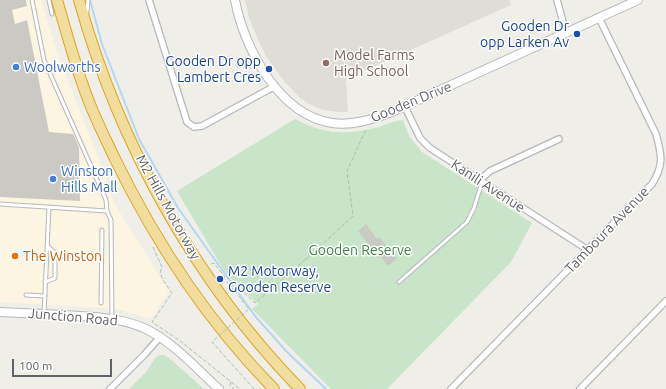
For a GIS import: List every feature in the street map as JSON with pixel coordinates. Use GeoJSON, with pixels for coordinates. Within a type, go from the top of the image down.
{"type":"FeatureCollection","features":[{"type":"Feature","properties":{"kind":"highway","name":"M2 Hills Motorway"},"geometry":{"type":"LineString","coordinates":[[58,0],[77,68],[92,110],[143,213],[197,299],[227,338],[251,366],[274,389]]}},
{"type":"Feature","properties":{"kind":"highway","name":"M2 Hills Motorway"},"geometry":{"type":"LineString","coordinates":[[79,0],[112,95],[128,135],[148,176],[177,227],[226,302],[266,351],[300,389]]}},
{"type":"Feature","properties":{"kind":"street"},"geometry":{"type":"LineString","coordinates":[[149,0],[187,122],[194,127],[202,126],[275,86]]}},
{"type":"Feature","properties":{"kind":"street","name":"Gooden Drive"},"geometry":{"type":"LineString","coordinates":[[235,0],[242,28],[249,44],[258,63],[275,86],[289,101],[302,111],[321,120],[334,123],[363,121],[385,115],[405,107],[638,0]]}},
{"type":"Feature","properties":{"kind":"street"},"geometry":{"type":"LineString","coordinates":[[557,0],[566,33]]}},
{"type":"Feature","properties":{"kind":"street","name":"Tamboura Avenue"},"geometry":{"type":"LineString","coordinates":[[451,389],[652,184],[659,174],[661,163],[660,148],[656,134],[599,18]]}},
{"type":"Feature","properties":{"kind":"street","name":"Kanili Avenue"},"geometry":{"type":"LineString","coordinates":[[405,107],[420,138],[424,143],[588,250]]}},
{"type":"Feature","properties":{"kind":"street"},"geometry":{"type":"LineString","coordinates":[[481,181],[490,171],[559,139]]}},
{"type":"Feature","properties":{"kind":"street"},"geometry":{"type":"LineString","coordinates":[[580,389],[666,301]]}},
{"type":"Feature","properties":{"kind":"street","name":"Junction Road"},"geometry":{"type":"LineString","coordinates":[[0,312],[99,317],[138,326],[160,337],[219,389]]}},
{"type":"Feature","properties":{"kind":"street"},"geometry":{"type":"LineString","coordinates":[[110,389],[160,337]]}},
{"type":"Feature","properties":{"kind":"lane"},"geometry":{"type":"LineString","coordinates":[[32,0],[44,60],[106,200],[107,211],[111,220],[112,319]]}},
{"type":"Feature","properties":{"kind":"lane"},"geometry":{"type":"LineString","coordinates":[[49,0],[52,14]]}},
{"type":"Feature","properties":{"kind":"lane"},"geometry":{"type":"LineString","coordinates":[[85,20],[88,0]]}},
{"type":"Feature","properties":{"kind":"lane"},"geometry":{"type":"LineString","coordinates":[[399,282],[467,222],[474,208],[481,181]]}},
{"type":"Feature","properties":{"kind":"lane"},"geometry":{"type":"LineString","coordinates":[[0,204],[107,211]]}},
{"type":"Feature","properties":{"kind":"lane"},"geometry":{"type":"LineString","coordinates":[[44,314],[49,208]]}},
{"type":"Feature","properties":{"kind":"lane"},"geometry":{"type":"LineString","coordinates":[[101,304],[102,230]]}},
{"type":"Feature","properties":{"kind":"lane"},"geometry":{"type":"LineString","coordinates":[[45,282],[55,278],[55,253],[47,246]]}},
{"type":"Feature","properties":{"kind":"lane"},"geometry":{"type":"LineString","coordinates":[[26,295],[45,296]]}},
{"type":"Feature","properties":{"kind":"path"},"geometry":{"type":"LineString","coordinates":[[225,277],[226,276],[255,303],[353,216],[348,171],[366,128]]}},
{"type":"Feature","properties":{"kind":"path"},"geometry":{"type":"LineString","coordinates":[[152,245],[162,267],[160,271],[161,275],[172,293],[152,322],[174,336],[240,389]]}},
{"type":"Feature","properties":{"kind":"path"},"geometry":{"type":"LineString","coordinates":[[210,265],[214,263],[249,309],[212,342],[254,389]]}},
{"type":"Feature","properties":{"kind":"path"},"geometry":{"type":"LineString","coordinates":[[232,382],[230,385],[234,389]]}},
{"type":"Feature","properties":{"kind":"shaded area","name":"Winston Hills Mall"},"geometry":{"type":"Polygon","coordinates":[[[0,0],[41,0],[60,61],[97,154],[114,203],[169,291],[151,319],[117,309],[0,302],[0,0]]]}},
{"type":"Feature","properties":{"kind":"shaded area","name":"Model Farms High School"},"geometry":{"type":"Polygon","coordinates":[[[245,0],[509,0],[511,5],[346,79],[348,112],[339,112],[323,110],[309,104],[299,97],[284,81],[266,56],[259,42],[249,18],[245,0]]]}},
{"type":"Feature","properties":{"kind":"green space","name":"Gooden Reserve"},"geometry":{"type":"Polygon","coordinates":[[[295,119],[316,128],[336,132],[368,130],[403,120],[409,136],[422,152],[532,223],[511,262],[387,389],[331,389],[252,309],[258,304],[226,274],[177,191],[295,119]]]}},
{"type":"Feature","properties":{"kind":"green space"},"geometry":{"type":"Polygon","coordinates":[[[159,355],[164,355],[169,358],[204,389],[129,389],[147,371],[155,358],[159,355]]]}},
{"type":"Feature","properties":{"kind":"building"},"geometry":{"type":"Polygon","coordinates":[[[0,0],[26,0],[27,6],[12,10],[15,24],[27,20],[49,132],[73,134],[79,147],[80,201],[0,197],[0,0]]]}},
{"type":"Feature","properties":{"kind":"building"},"geometry":{"type":"Polygon","coordinates":[[[366,224],[377,239],[379,237],[397,259],[388,266],[381,257],[379,258],[373,252],[372,253],[368,247],[369,245],[358,231],[366,224]]]}},
{"type":"Feature","properties":{"kind":"waterway"},"geometry":{"type":"LineString","coordinates":[[90,0],[102,44],[139,139],[178,208],[255,316],[287,352],[326,389]]}},
{"type":"Feature","properties":{"kind":"place","name":"Gooden Dr opp Larken Av"},"geometry":{"type":"Point","coordinates":[577,34]}},
{"type":"Feature","properties":{"kind":"place","name":"Model Farms High School"},"geometry":{"type":"Point","coordinates":[326,63]}},
{"type":"Feature","properties":{"kind":"place","name":"Woolworths"},"geometry":{"type":"Point","coordinates":[16,67]}},
{"type":"Feature","properties":{"kind":"place","name":"Gooden Dr opp Lambert Cres"},"geometry":{"type":"Point","coordinates":[269,69]}},
{"type":"Feature","properties":{"kind":"place","name":"Winston Hills Mall"},"geometry":{"type":"Point","coordinates":[53,179]}},
{"type":"Feature","properties":{"kind":"place","name":"The Winston"},"geometry":{"type":"Point","coordinates":[15,256]}},
{"type":"Feature","properties":{"kind":"place","name":"M2 Motorway, Gooden Reserve"},"geometry":{"type":"Point","coordinates":[220,279]}}]}
